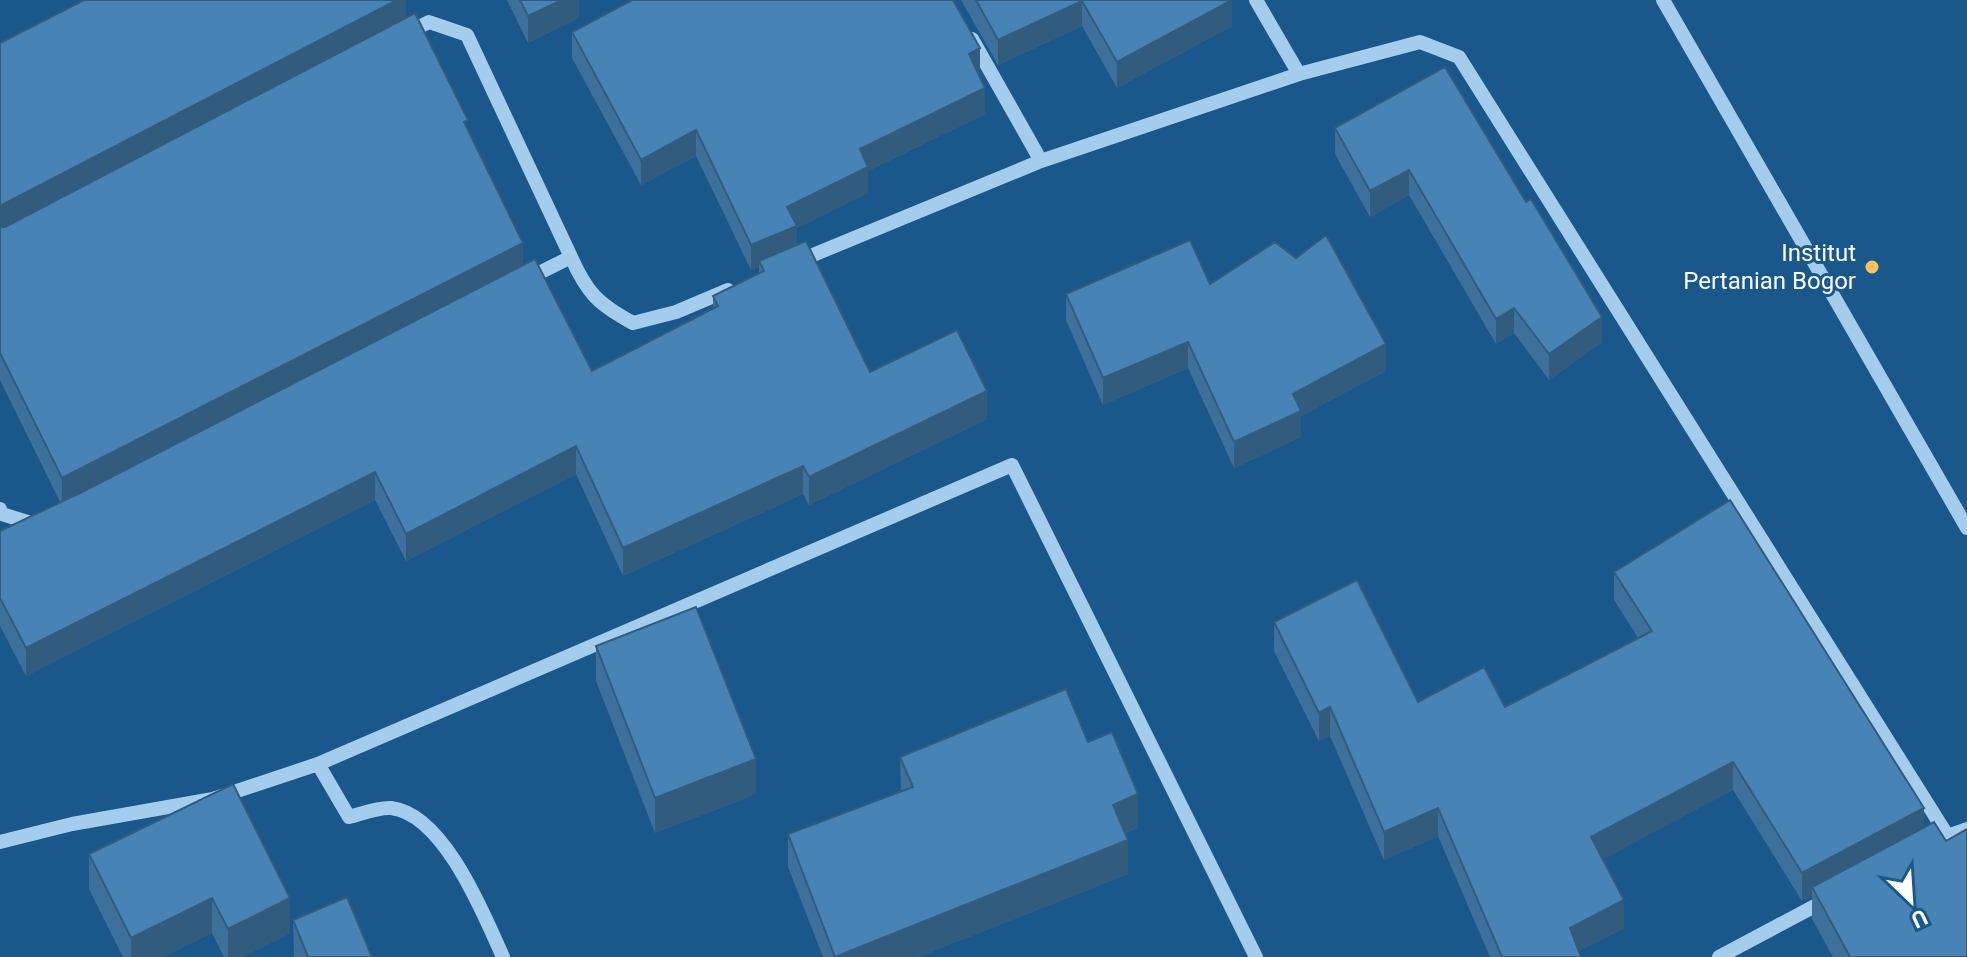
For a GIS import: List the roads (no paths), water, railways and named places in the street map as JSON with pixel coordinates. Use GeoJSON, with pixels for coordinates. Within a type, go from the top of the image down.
{"type":"FeatureCollection","features":[{"type":"Feature","properties":{"kind":"street"},"geometry":{"type":"LineString","coordinates":[[1256,0],[1299,74]]}},
{"type":"Feature","properties":{"kind":"street"},"geometry":{"type":"LineString","coordinates":[[1663,0],[1967,528]]}},
{"type":"Feature","properties":{"kind":"street"},"geometry":{"type":"LineString","coordinates":[[387,44],[429,22],[467,35],[585,287],[605,308],[633,323],[676,312],[749,281]]}},
{"type":"Feature","properties":{"kind":"street"},"geometry":{"type":"LineString","coordinates":[[965,27],[1041,161]]}},
{"type":"Feature","properties":{"kind":"street"},"geometry":{"type":"LineString","coordinates":[[778,269],[1041,161],[1299,74],[1420,42],[1459,57],[1940,838],[1967,829]]}},
{"type":"Feature","properties":{"kind":"street"},"geometry":{"type":"LineString","coordinates":[[514,286],[571,257]]}},
{"type":"Feature","properties":{"kind":"street"},"geometry":{"type":"LineString","coordinates":[[0,842],[72,824],[213,799],[318,764],[1012,465],[1256,957]]}},
{"type":"Feature","properties":{"kind":"street"},"geometry":{"type":"LineString","coordinates":[[0,509],[2,514],[36,525],[49,521]]}},
{"type":"Feature","properties":{"kind":"street"},"geometry":{"type":"LineString","coordinates":[[318,764],[349,817],[389,808],[410,814],[434,835],[477,901],[503,957]]}},
{"type":"Feature","properties":{"kind":"street"},"geometry":{"type":"LineString","coordinates":[[1719,957],[1840,892]]}},
{"type":"Feature","properties":{"kind":"place","name":"Institut Pertanian Bogor"},"geometry":{"type":"Point","coordinates":[1872,267]}}]}
